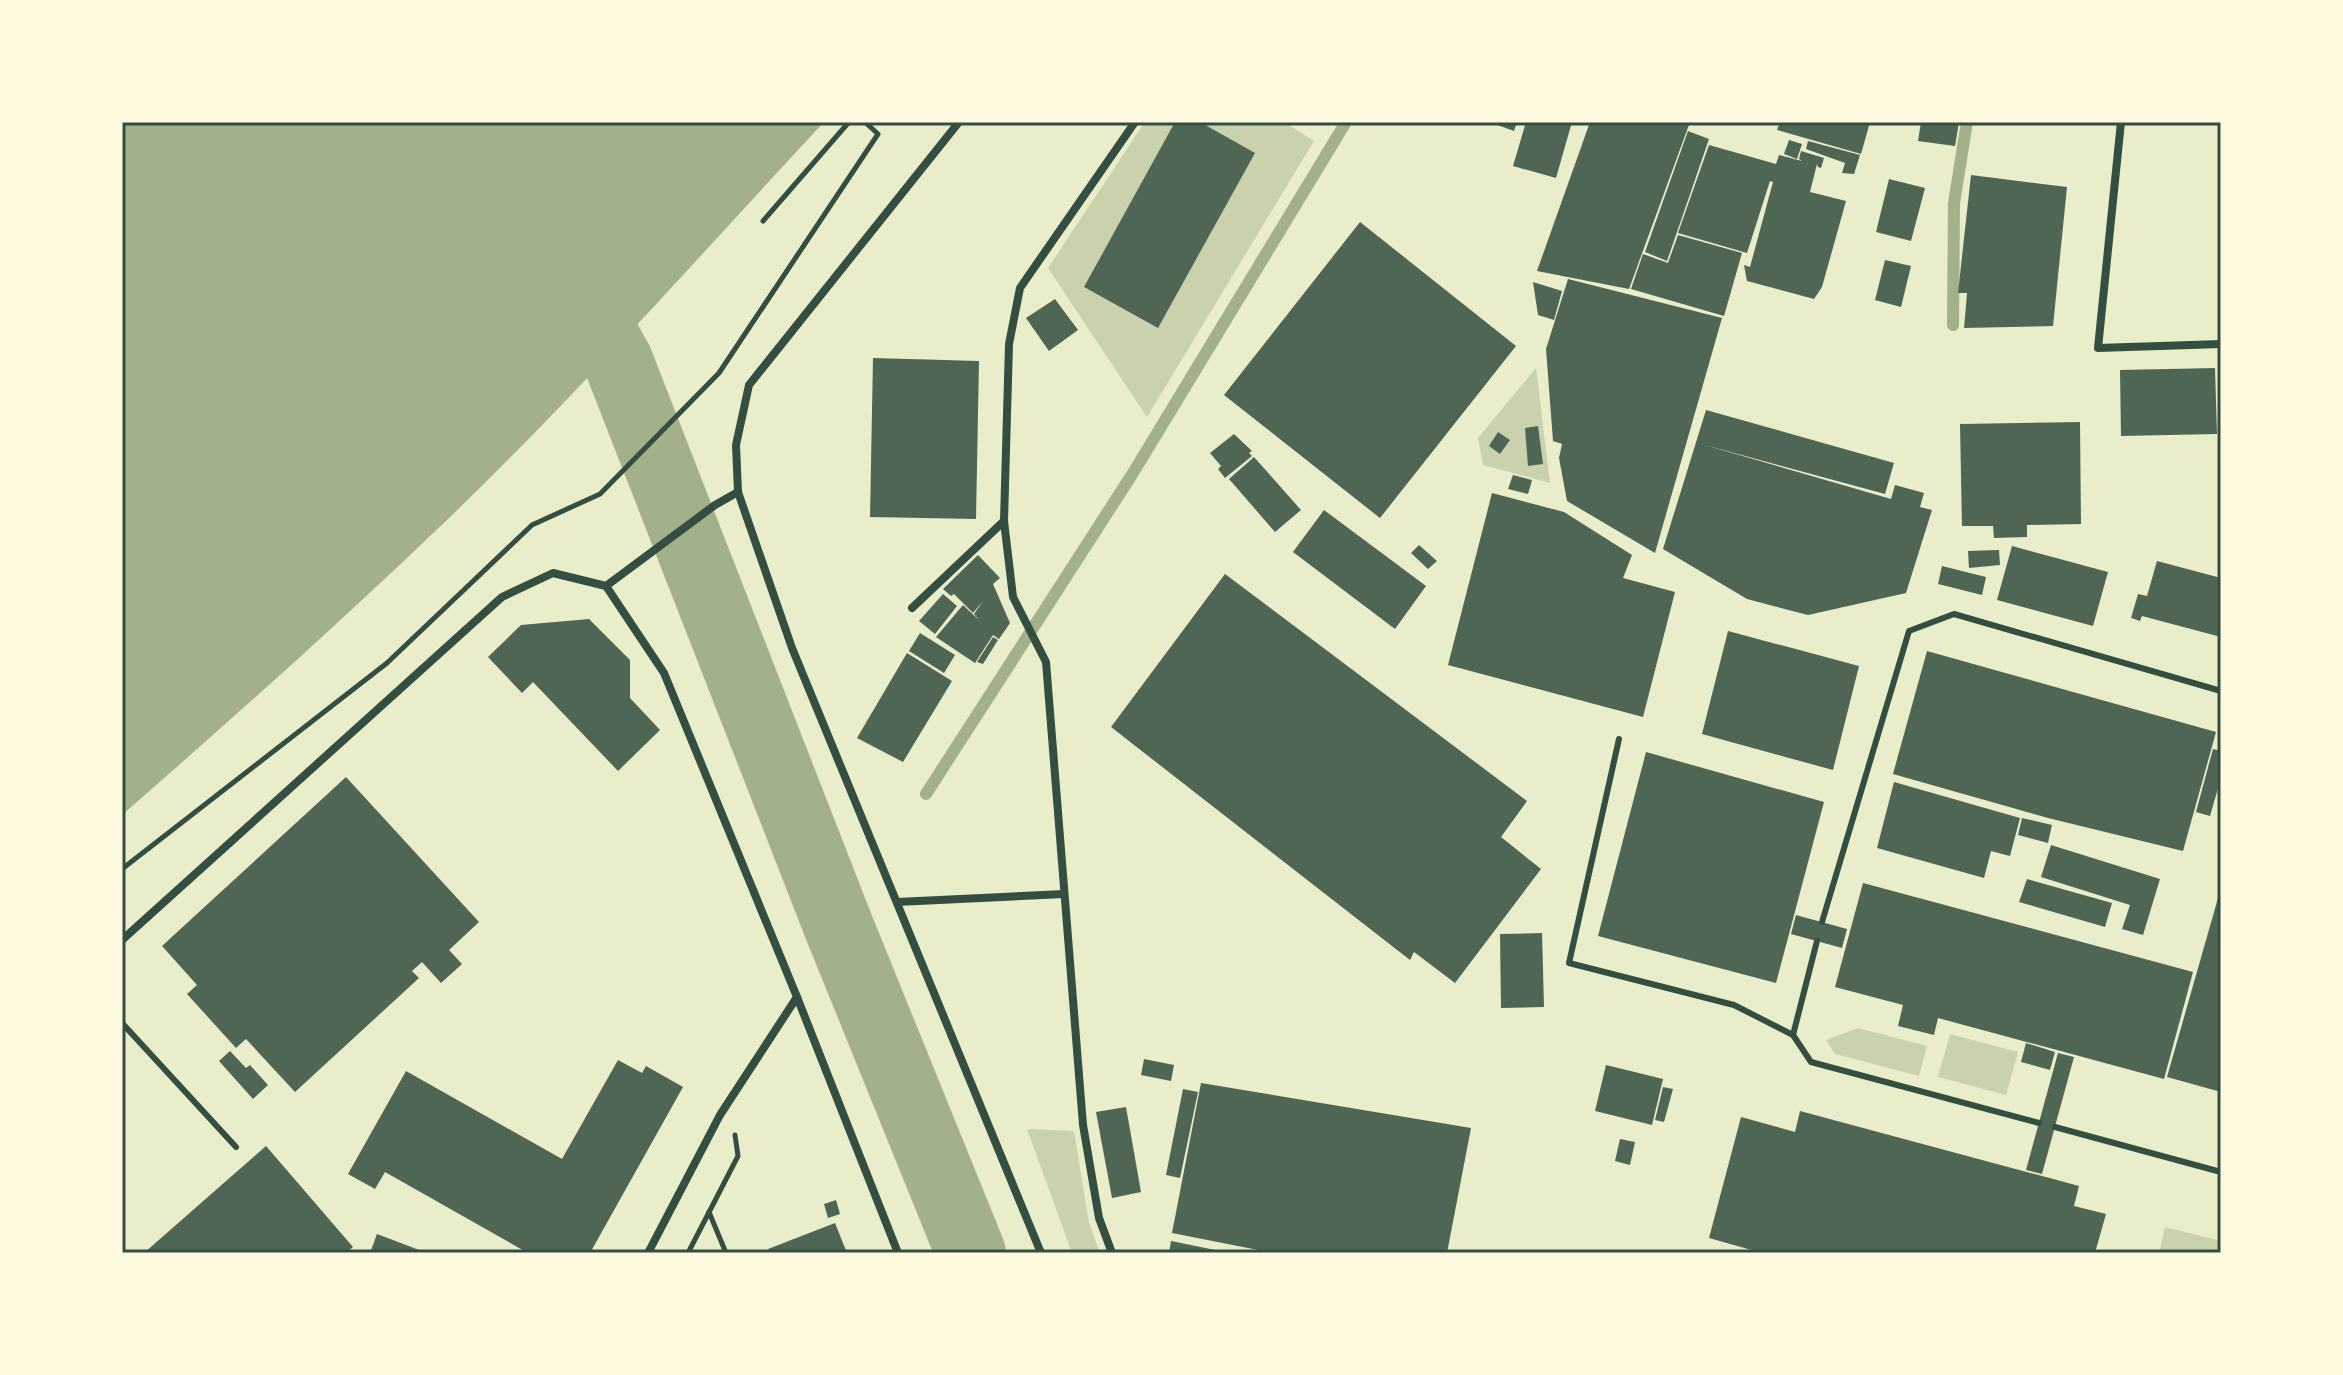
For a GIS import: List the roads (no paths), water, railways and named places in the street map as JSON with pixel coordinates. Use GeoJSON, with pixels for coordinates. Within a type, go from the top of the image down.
{"type":"FeatureCollection","features":[{"type":"Feature","properties":{"kind":"street"},"geometry":{"type":"LineString","coordinates":[[959,122],[749,385],[736,445],[738,492],[792,648],[1041,1253]]}},
{"type":"Feature","properties":{"kind":"street"},"geometry":{"type":"LineString","coordinates":[[1112,1253],[1099,1218],[1083,1125],[1046,662],[1013,597],[1004,521],[1009,344],[1020,288],[1135,122]]}},
{"type":"Feature","properties":{"kind":"street"},"geometry":{"type":"LineString","coordinates":[[2121,122],[2098,348],[2221,344]]}},
{"type":"Feature","properties":{"kind":"street"},"geometry":{"type":"LineString","coordinates":[[606,586],[715,505],[738,492]]}},
{"type":"Feature","properties":{"kind":"street"},"geometry":{"type":"LineString","coordinates":[[912,608],[1004,521]]}},
{"type":"Feature","properties":{"kind":"street"},"geometry":{"type":"LineString","coordinates":[[122,940],[502,597],[553,573],[606,586],[664,673],[898,1253]]}},
{"type":"Feature","properties":{"kind":"street"},"geometry":{"type":"LineString","coordinates":[[897,902],[1064,894]]}},
{"type":"Feature","properties":{"kind":"street"},"geometry":{"type":"LineString","coordinates":[[648,1253],[720,1115],[797,997]]}},
{"type":"Feature","properties":{"kind":"lane"},"geometry":{"type":"LineString","coordinates":[[1822,922],[1909,631],[1954,614],[2221,691]]}},
{"type":"Feature","properties":{"kind":"lane"},"geometry":{"type":"LineString","coordinates":[[1619,739],[1569,963],[1734,1005],[1793,1035],[1811,1062],[2039,1123]]}},
{"type":"Feature","properties":{"kind":"lane"},"geometry":{"type":"LineString","coordinates":[[1793,1035],[1817,941]]}},
{"type":"Feature","properties":{"kind":"lane"},"geometry":{"type":"LineString","coordinates":[[122,1023],[236,1147]]}},
{"type":"Feature","properties":{"kind":"lane"},"geometry":{"type":"LineString","coordinates":[[2055,1127],[2221,1172]]}},
{"type":"Feature","properties":{"kind":"waterway"},"geometry":{"type":"LineString","coordinates":[[485,122],[618,361],[838,925],[971,1253]]}},
{"type":"Feature","properties":{"kind":"waterway"},"geometry":{"type":"LineString","coordinates":[[926,794],[1133,473],[1346,122]]}},
{"type":"Feature","properties":{"kind":"waterway"},"geometry":{"type":"LineString","coordinates":[[1953,325],[1954,203],[1967,122]]}}]}
